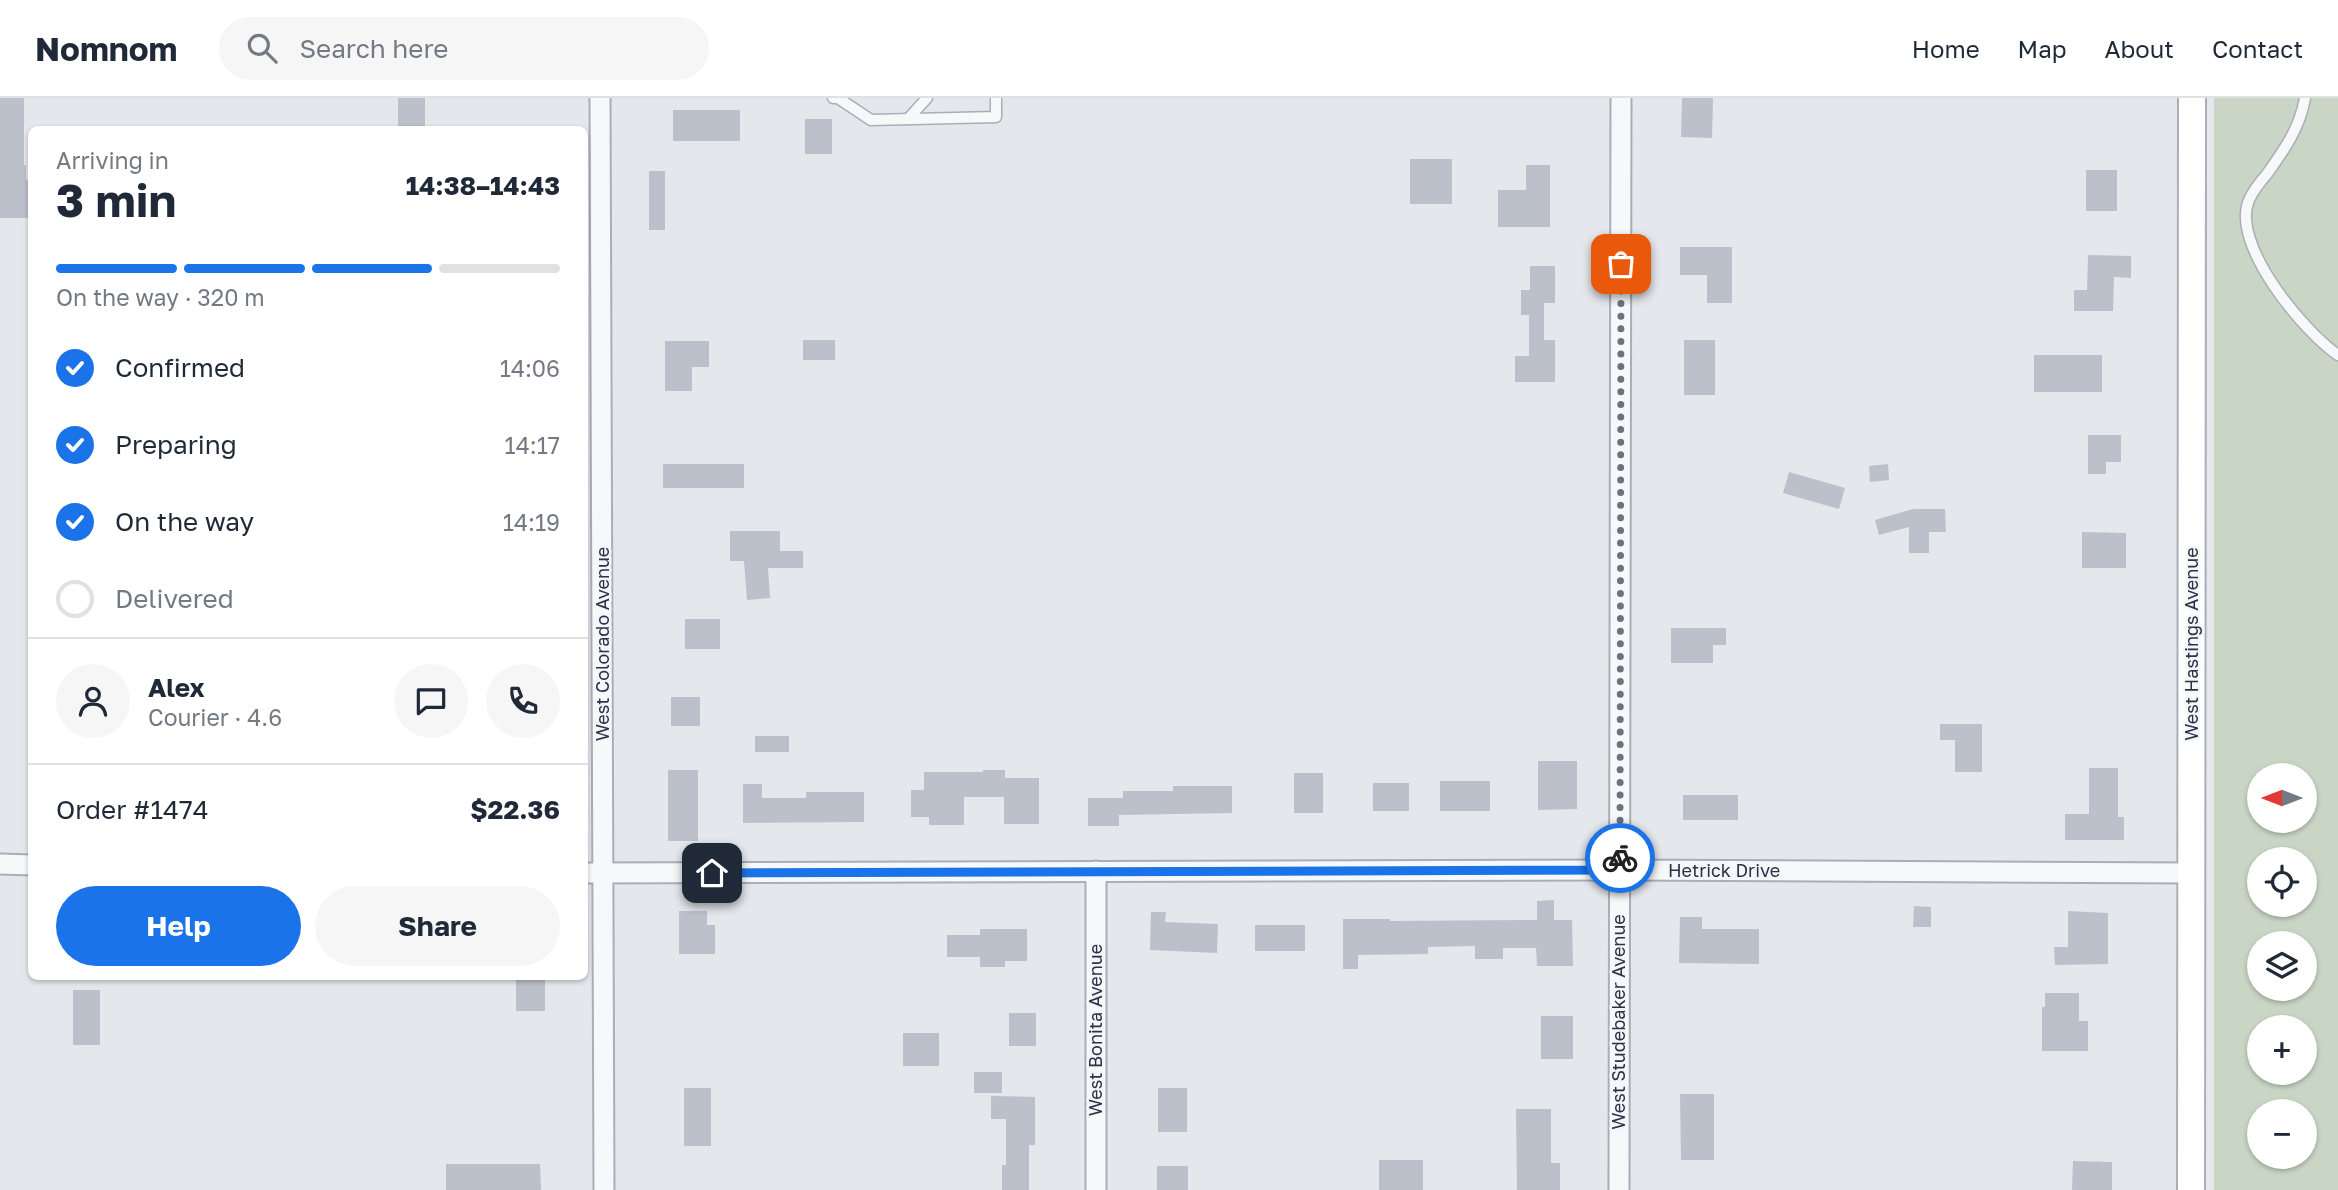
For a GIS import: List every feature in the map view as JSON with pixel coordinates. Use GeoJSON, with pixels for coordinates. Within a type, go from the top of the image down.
{"type":"FeatureCollection","features":[{"type":"Feature","properties":{"kind":"main road","name":"West Hastings Avenue"},"geometry":{"type":"LineString","coordinates":[[2192,98],[2192,1190]]}},
{"type":"Feature","properties":{"kind":"street","name":"West Colorado Avenue"},"geometry":{"type":"LineString","coordinates":[[600,98],[594,873],[604,1190]]}},
{"type":"Feature","properties":{"kind":"street","name":"West Studebaker Avenue"},"geometry":{"type":"LineString","coordinates":[[1619,1190],[1621,98]]}},
{"type":"Feature","properties":{"kind":"street"},"geometry":{"type":"LineString","coordinates":[[0,864],[28,864]]}},
{"type":"Feature","properties":{"kind":"street","name":"Hetrick Drive"},"geometry":{"type":"LineString","coordinates":[[594,873],[1620,870],[2192,873]]}},
{"type":"Feature","properties":{"kind":"street","name":"West Bonita Avenue"},"geometry":{"type":"LineString","coordinates":[[1096,871],[1096,1190]]}},
{"type":"Feature","properties":{"kind":"lane"},"geometry":{"type":"LineString","coordinates":[[833,98],[838,98],[871,120],[996,117],[996,98]]}},
{"type":"Feature","properties":{"kind":"lane"},"geometry":{"type":"LineString","coordinates":[[908,119],[927,98]]}},
{"type":"Feature","properties":{"kind":"lane"},"geometry":{"type":"LineString","coordinates":[[2305,98],[2296,130],[2249,199],[2245,217],[2246,229],[2254,253],[2291,307],[2326,347],[2338,355]]}},
{"type":"Feature","properties":{"kind":"green space"},"geometry":{"type":"Polygon","coordinates":[[[2214,98],[2338,98],[2338,1190],[2214,1190],[2214,98]]]}},
{"type":"Feature","properties":{"kind":"building"},"geometry":{"type":"Polygon","coordinates":[[[0,98],[24,98],[24,165],[28,180],[28,218],[0,218],[0,98]]]}},
{"type":"Feature","properties":{"kind":"building"},"geometry":{"type":"Polygon","coordinates":[[[398,98],[425,98],[425,126],[398,126],[398,98]]]}},
{"type":"Feature","properties":{"kind":"building"},"geometry":{"type":"Polygon","coordinates":[[[1682,98],[1713,98],[1712,138],[1681,137],[1682,98]]]}},
{"type":"Feature","properties":{"kind":"building"},"geometry":{"type":"Polygon","coordinates":[[[673,110],[740,110],[740,141],[673,141],[673,110]]]}},
{"type":"Feature","properties":{"kind":"building"},"geometry":{"type":"Polygon","coordinates":[[[805,119],[832,119],[832,154],[805,154],[805,119]]]}},
{"type":"Feature","properties":{"kind":"building"},"geometry":{"type":"Polygon","coordinates":[[[1410,159],[1452,159],[1452,204],[1410,204],[1410,159]]]}},
{"type":"Feature","properties":{"kind":"building"},"geometry":{"type":"Polygon","coordinates":[[[1526,165],[1550,165],[1550,227],[1498,227],[1498,190],[1526,190],[1526,165]]]}},
{"type":"Feature","properties":{"kind":"building"},"geometry":{"type":"Polygon","coordinates":[[[2086,170],[2117,170],[2117,211],[2086,211],[2086,170]]]}},
{"type":"Feature","properties":{"kind":"building"},"geometry":{"type":"Polygon","coordinates":[[[649,171],[665,171],[665,230],[649,230],[649,171]]]}},
{"type":"Feature","properties":{"kind":"building"},"geometry":{"type":"Polygon","coordinates":[[[1680,247],[1732,247],[1732,303],[1707,303],[1707,275],[1680,275],[1680,247]]]}},
{"type":"Feature","properties":{"kind":"building"},"geometry":{"type":"Polygon","coordinates":[[[2088,255],[2131,256],[2131,278],[2114,277],[2113,311],[2074,311],[2074,290],[2087,290],[2088,255]]]}},
{"type":"Feature","properties":{"kind":"building"},"geometry":{"type":"Polygon","coordinates":[[[1530,266],[1555,266],[1555,303],[1544,303],[1544,340],[1555,340],[1555,382],[1515,382],[1515,356],[1529,356],[1529,315],[1521,315],[1521,290],[1530,290],[1530,266]]]}},
{"type":"Feature","properties":{"kind":"building"},"geometry":{"type":"Polygon","coordinates":[[[803,340],[835,340],[835,360],[803,360],[803,340]]]}},
{"type":"Feature","properties":{"kind":"building"},"geometry":{"type":"Polygon","coordinates":[[[1684,340],[1715,340],[1715,395],[1684,395],[1684,340]]]}},
{"type":"Feature","properties":{"kind":"building"},"geometry":{"type":"Polygon","coordinates":[[[665,341],[709,341],[709,367],[692,367],[692,391],[665,391],[665,341]]]}},
{"type":"Feature","properties":{"kind":"building"},"geometry":{"type":"Polygon","coordinates":[[[2034,355],[2102,355],[2102,392],[2034,392],[2034,355]]]}},
{"type":"Feature","properties":{"kind":"building"},"geometry":{"type":"Polygon","coordinates":[[[2088,435],[2121,435],[2121,462],[2106,462],[2106,474],[2088,474],[2088,435]]]}},
{"type":"Feature","properties":{"kind":"building"},"geometry":{"type":"Polygon","coordinates":[[[663,464],[744,464],[744,488],[663,488],[663,464]]]}},
{"type":"Feature","properties":{"kind":"building"},"geometry":{"type":"Polygon","coordinates":[[[1888,464],[1889,480],[1870,482],[1869,466],[1888,464]]]}},
{"type":"Feature","properties":{"kind":"building"},"geometry":{"type":"Polygon","coordinates":[[[1789,472],[1845,488],[1839,509],[1783,493],[1789,472]]]}},
{"type":"Feature","properties":{"kind":"building"},"geometry":{"type":"Polygon","coordinates":[[[1913,509],[1945,509],[1946,532],[1929,532],[1929,553],[1909,553],[1909,527],[1879,535],[1875,520],[1913,509]]]}},
{"type":"Feature","properties":{"kind":"building"},"geometry":{"type":"Polygon","coordinates":[[[730,531],[780,531],[780,551],[803,551],[803,568],[768,568],[770,598],[747,600],[744,561],[730,561],[730,531]]]}},
{"type":"Feature","properties":{"kind":"building"},"geometry":{"type":"Polygon","coordinates":[[[2082,532],[2126,533],[2126,568],[2082,568],[2082,532]]]}},
{"type":"Feature","properties":{"kind":"building"},"geometry":{"type":"Polygon","coordinates":[[[685,619],[720,619],[720,649],[685,649],[685,619]]]}},
{"type":"Feature","properties":{"kind":"building"},"geometry":{"type":"Polygon","coordinates":[[[1671,628],[1726,628],[1726,645],[1713,645],[1713,663],[1671,663],[1671,628]]]}},
{"type":"Feature","properties":{"kind":"building"},"geometry":{"type":"Polygon","coordinates":[[[671,697],[700,697],[700,726],[671,726],[671,697]]]}},
{"type":"Feature","properties":{"kind":"building"},"geometry":{"type":"Polygon","coordinates":[[[1940,724],[1982,724],[1982,772],[1955,772],[1955,740],[1940,740],[1940,724]]]}},
{"type":"Feature","properties":{"kind":"building"},"geometry":{"type":"Polygon","coordinates":[[[755,736],[789,736],[789,752],[755,752],[755,736]]]}},
{"type":"Feature","properties":{"kind":"building"},"geometry":{"type":"Polygon","coordinates":[[[1538,761],[1577,761],[1577,809],[1538,810],[1538,761]]]}},
{"type":"Feature","properties":{"kind":"building"},"geometry":{"type":"Polygon","coordinates":[[[2089,768],[2118,768],[2118,817],[2124,817],[2124,840],[2065,840],[2065,814],[2089,814],[2089,768]]]}},
{"type":"Feature","properties":{"kind":"building"},"geometry":{"type":"Polygon","coordinates":[[[668,770],[698,770],[698,841],[668,841],[668,770]]]}},
{"type":"Feature","properties":{"kind":"building"},"geometry":{"type":"Polygon","coordinates":[[[1005,770],[1005,778],[1039,778],[1039,824],[1004,824],[1004,797],[964,797],[964,825],[929,825],[929,817],[911,817],[911,790],[924,790],[924,772],[1005,770]]]}},
{"type":"Feature","properties":{"kind":"building"},"geometry":{"type":"Polygon","coordinates":[[[1294,773],[1323,773],[1323,813],[1294,813],[1294,773]]]}},
{"type":"Feature","properties":{"kind":"building"},"geometry":{"type":"Polygon","coordinates":[[[1440,781],[1490,781],[1490,811],[1440,811],[1440,781]]]}},
{"type":"Feature","properties":{"kind":"building"},"geometry":{"type":"Polygon","coordinates":[[[1373,783],[1409,783],[1409,811],[1373,811],[1373,783]]]}},
{"type":"Feature","properties":{"kind":"building"},"geometry":{"type":"Polygon","coordinates":[[[743,784],[762,784],[762,798],[806,798],[806,792],[864,792],[864,822],[743,823],[743,784]]]}},
{"type":"Feature","properties":{"kind":"building"},"geometry":{"type":"Polygon","coordinates":[[[1173,786],[1232,786],[1232,813],[1119,815],[1119,826],[1088,826],[1088,798],[1123,798],[1123,791],[1173,791],[1173,786]]]}},
{"type":"Feature","properties":{"kind":"building"},"geometry":{"type":"Polygon","coordinates":[[[1683,795],[1738,795],[1738,820],[1683,820],[1683,795]]]}},
{"type":"Feature","properties":{"kind":"building"},"geometry":{"type":"Polygon","coordinates":[[[1554,900],[1554,920],[1572,920],[1573,966],[1537,966],[1536,948],[1503,948],[1503,959],[1475,959],[1475,946],[1428,947],[1428,954],[1358,955],[1358,969],[1343,969],[1343,919],[1537,920],[1537,901],[1554,900]]]}},
{"type":"Feature","properties":{"kind":"building"},"geometry":{"type":"Polygon","coordinates":[[[1914,906],[1931,907],[1931,927],[1913,927],[1914,906]]]}},
{"type":"Feature","properties":{"kind":"building"},"geometry":{"type":"Polygon","coordinates":[[[679,911],[707,911],[707,925],[715,925],[715,954],[679,954],[679,911]]]}},
{"type":"Feature","properties":{"kind":"building"},"geometry":{"type":"Polygon","coordinates":[[[2068,911],[2108,913],[2108,964],[2055,965],[2054,947],[2068,947],[2068,911]]]}},
{"type":"Feature","properties":{"kind":"building"},"geometry":{"type":"Polygon","coordinates":[[[1151,912],[1166,912],[1165,922],[1218,924],[1217,953],[1150,950],[1151,912]]]}},
{"type":"Feature","properties":{"kind":"building"},"geometry":{"type":"Polygon","coordinates":[[[1680,917],[1702,917],[1702,929],[1759,929],[1759,964],[1679,963],[1680,917]]]}},
{"type":"Feature","properties":{"kind":"building"},"geometry":{"type":"Polygon","coordinates":[[[1255,925],[1305,925],[1305,951],[1255,951],[1255,925]]]}},
{"type":"Feature","properties":{"kind":"building"},"geometry":{"type":"Polygon","coordinates":[[[980,929],[1027,929],[1027,961],[1005,961],[1005,967],[980,967],[980,957],[947,957],[947,935],[980,935],[980,929]]]}},
{"type":"Feature","properties":{"kind":"building"},"geometry":{"type":"Polygon","coordinates":[[[516,980],[545,980],[545,1011],[516,1011],[516,980]]]}},
{"type":"Feature","properties":{"kind":"building"},"geometry":{"type":"Polygon","coordinates":[[[73,990],[100,990],[100,1045],[73,1045],[73,990]]]}},
{"type":"Feature","properties":{"kind":"building"},"geometry":{"type":"Polygon","coordinates":[[[2045,993],[2079,993],[2079,1021],[2088,1021],[2088,1051],[2042,1051],[2042,1007],[2045,1007],[2045,993]]]}},
{"type":"Feature","properties":{"kind":"building"},"geometry":{"type":"Polygon","coordinates":[[[1009,1013],[1036,1013],[1036,1046],[1009,1046],[1009,1013]]]}},
{"type":"Feature","properties":{"kind":"building"},"geometry":{"type":"Polygon","coordinates":[[[1541,1016],[1573,1016],[1573,1059],[1541,1059],[1541,1016]]]}},
{"type":"Feature","properties":{"kind":"building"},"geometry":{"type":"Polygon","coordinates":[[[903,1033],[939,1033],[939,1066],[903,1066],[903,1033]]]}},
{"type":"Feature","properties":{"kind":"building"},"geometry":{"type":"Polygon","coordinates":[[[974,1072],[1002,1072],[1002,1093],[974,1093],[974,1072]]]}},
{"type":"Feature","properties":{"kind":"building"},"geometry":{"type":"Polygon","coordinates":[[[684,1088],[711,1088],[711,1146],[684,1146],[684,1088]]]}},
{"type":"Feature","properties":{"kind":"building"},"geometry":{"type":"Polygon","coordinates":[[[1158,1088],[1187,1088],[1187,1132],[1158,1132],[1158,1088]]]}},
{"type":"Feature","properties":{"kind":"building"},"geometry":{"type":"Polygon","coordinates":[[[1680,1094],[1714,1094],[1714,1160],[1681,1160],[1680,1094]]]}},
{"type":"Feature","properties":{"kind":"building"},"geometry":{"type":"Polygon","coordinates":[[[991,1096],[1035,1097],[1035,1145],[1029,1145],[1029,1190],[1002,1190],[1002,1165],[1006,1165],[1006,1119],[991,1119],[991,1096]]]}},
{"type":"Feature","properties":{"kind":"building"},"geometry":{"type":"Polygon","coordinates":[[[1516,1109],[1551,1109],[1551,1163],[1560,1163],[1560,1190],[1517,1190],[1516,1109]]]}},
{"type":"Feature","properties":{"kind":"building"},"geometry":{"type":"Polygon","coordinates":[[[1379,1160],[1423,1160],[1423,1190],[1379,1190],[1379,1160]]]}},
{"type":"Feature","properties":{"kind":"building"},"geometry":{"type":"Polygon","coordinates":[[[2073,1161],[2112,1162],[2112,1190],[2072,1190],[2073,1161]]]}},
{"type":"Feature","properties":{"kind":"building"},"geometry":{"type":"Polygon","coordinates":[[[446,1164],[540,1164],[541,1190],[446,1190],[446,1164]]]}},
{"type":"Feature","properties":{"kind":"building"},"geometry":{"type":"Polygon","coordinates":[[[1157,1166],[1188,1166],[1188,1190],[1157,1190],[1157,1166]]]}},
{"type":"Feature","properties":{"kind":"way so far"},"geometry":{"type":"LineString","coordinates":[[1620,858],[1621,264]]}},
{"type":"Feature","properties":{"kind":"route"},"geometry":{"type":"LineString","coordinates":[[712,873],[1620,870],[1620,858]]}}]}
